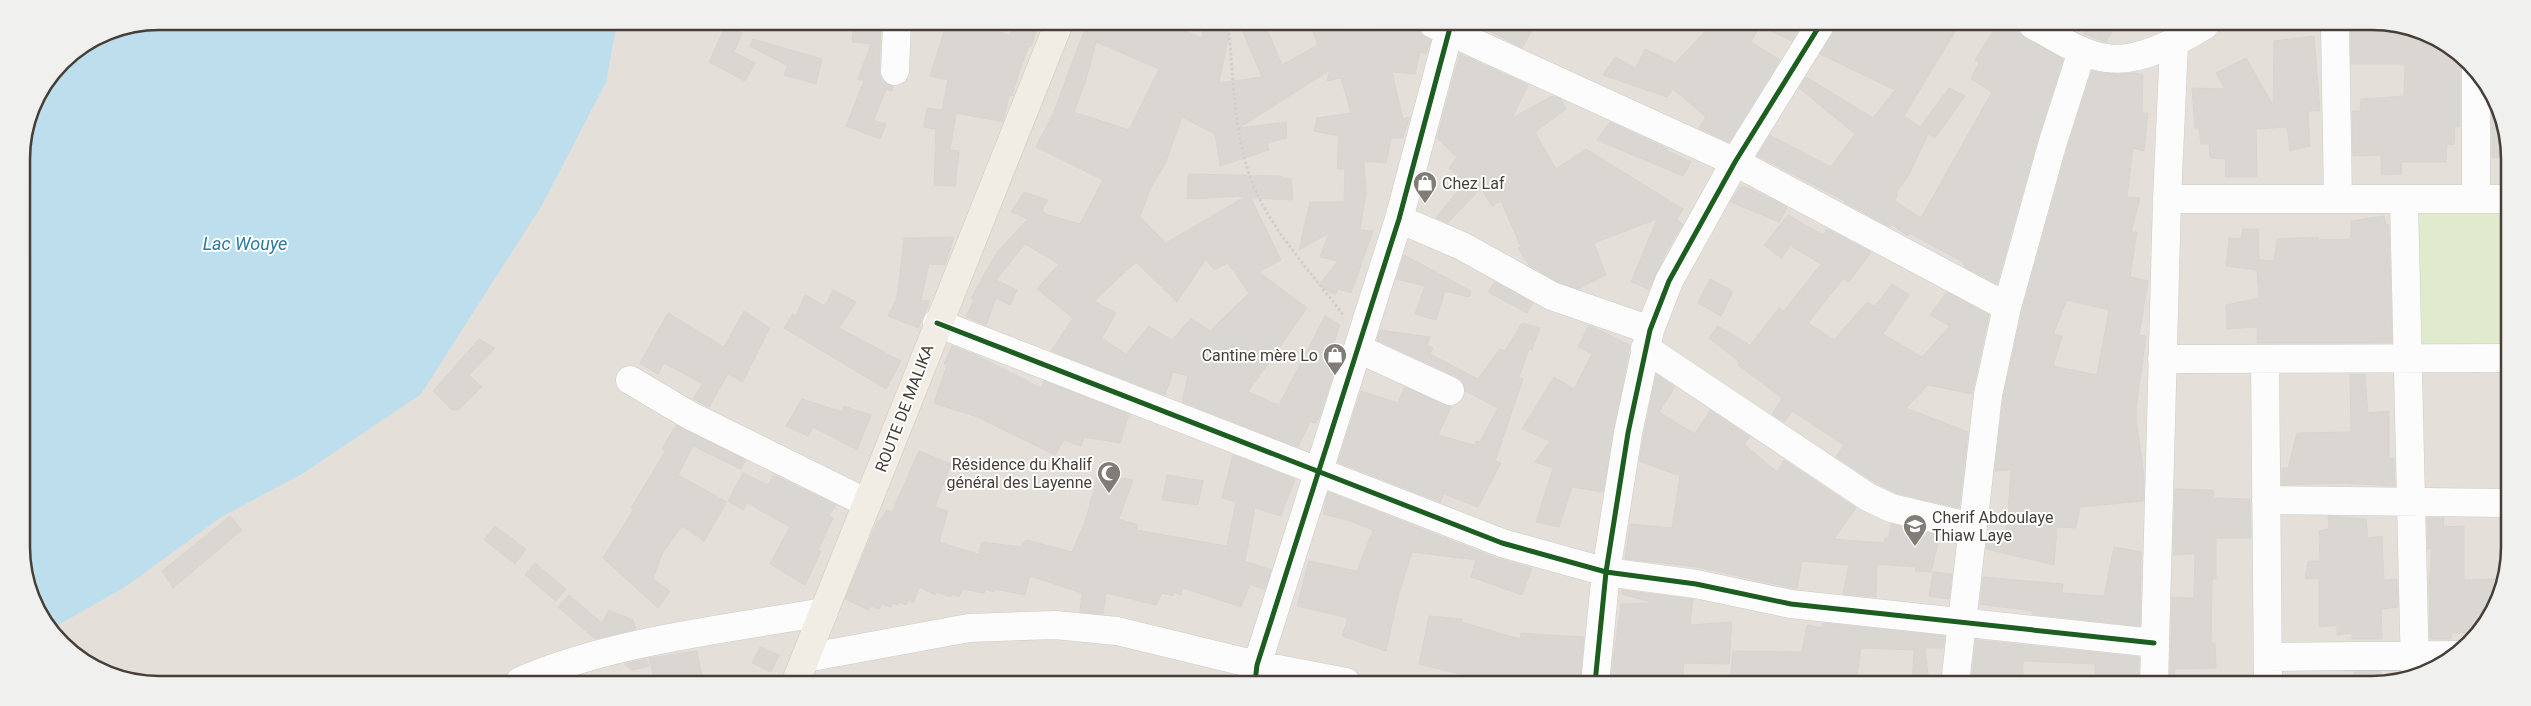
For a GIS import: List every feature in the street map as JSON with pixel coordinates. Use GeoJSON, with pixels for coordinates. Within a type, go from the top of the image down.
{"type":"FeatureCollection","features":[{"type":"Feature","properties":{"kind":"main road","name":"ROUTE DE MALIKA"},"geometry":{"type":"LineString","coordinates":[[801,670],[937,323],[1056,30]]}},
{"type":"Feature","properties":{"kind":"street"},"geometry":{"type":"LineString","coordinates":[[895,71],[897,30]]}},
{"type":"Feature","properties":{"kind":"street"},"geometry":{"type":"LineString","coordinates":[[1256,674],[1318,473],[1361,345],[1399,219],[1443,30]]}},
{"type":"Feature","properties":{"kind":"street"},"geometry":{"type":"LineString","coordinates":[[1453,30],[1735,162],[2007,307]]}},
{"type":"Feature","properties":{"kind":"street"},"geometry":{"type":"LineString","coordinates":[[1595,676],[1606,572],[1628,433],[1648,339],[1669,281],[1735,162],[1817,30]]}},
{"type":"Feature","properties":{"kind":"street"},"geometry":{"type":"LineString","coordinates":[[2042,30],[2082,51],[2108,59],[2128,58],[2174,44],[2198,30]]}},
{"type":"Feature","properties":{"kind":"street"},"geometry":{"type":"LineString","coordinates":[[2335,30],[2338,199]]}},
{"type":"Feature","properties":{"kind":"street"},"geometry":{"type":"LineString","coordinates":[[2154,676],[2167,199],[2174,44]]}},
{"type":"Feature","properties":{"kind":"street"},"geometry":{"type":"LineString","coordinates":[[1956,676],[1987,402],[2007,307],[2052,145],[2082,51]]}},
{"type":"Feature","properties":{"kind":"street"},"geometry":{"type":"LineString","coordinates":[[2476,84],[2476,199]]}},
{"type":"Feature","properties":{"kind":"street"},"geometry":{"type":"LineString","coordinates":[[2167,199],[2501,199]]}},
{"type":"Feature","properties":{"kind":"street"},"geometry":{"type":"LineString","coordinates":[[2404,200],[2415,664]]}},
{"type":"Feature","properties":{"kind":"street"},"geometry":{"type":"LineString","coordinates":[[1399,219],[1462,246],[1552,296],[1648,339],[1868,497],[1891,508],[1972,526]]}},
{"type":"Feature","properties":{"kind":"street"},"geometry":{"type":"LineString","coordinates":[[937,323],[1502,544],[1606,572],[1696,584],[1791,604],[1961,624],[2154,643]]}},
{"type":"Feature","properties":{"kind":"street"},"geometry":{"type":"LineString","coordinates":[[1361,345],[1450,391]]}},
{"type":"Feature","properties":{"kind":"street"},"geometry":{"type":"LineString","coordinates":[[2162,360],[2501,358]]}},
{"type":"Feature","properties":{"kind":"street"},"geometry":{"type":"LineString","coordinates":[[2265,359],[2268,676]]}},
{"type":"Feature","properties":{"kind":"street"},"geometry":{"type":"LineString","coordinates":[[630,380],[689,414],[867,503]]}},
{"type":"Feature","properties":{"kind":"street"},"geometry":{"type":"LineString","coordinates":[[2266,500],[2501,503]]}},
{"type":"Feature","properties":{"kind":"street"},"geometry":{"type":"LineString","coordinates":[[535,676],[595,656],[679,637],[824,612]]}},
{"type":"Feature","properties":{"kind":"street"},"geometry":{"type":"LineString","coordinates":[[801,670],[969,628],[1055,625],[1117,631],[1256,674],[1278,676]]}},
{"type":"Feature","properties":{"kind":"street"},"geometry":{"type":"LineString","coordinates":[[2268,657],[2415,664],[2434,660]]}},
{"type":"Feature","properties":{"kind":"path"},"geometry":{"type":"LineString","coordinates":[[1229,30],[1238,132],[1254,185],[1299,260],[1361,345]]}},
{"type":"Feature","properties":{"kind":"shaded area"},"geometry":{"type":"Polygon","coordinates":[[[151,30],[2372,30],[2405,34],[2436,47],[2463,68],[2488,102],[2499,134],[2501,159],[2501,547],[2497,580],[2488,604],[2479,619],[2469,632],[2450,649],[2436,659],[2421,666],[2397,674],[2380,676],[159,676],[126,672],[95,659],[68,638],[47,611],[32,572],[30,555],[30,151],[34,126],[43,102],[62,74],[74,62],[102,43],[134,32],[151,30]]]}},
{"type":"Feature","properties":{"kind":"green space"},"geometry":{"type":"Polygon","coordinates":[[[2501,211],[2501,346],[2416,349],[2414,213],[2501,211]]]}},
{"type":"Feature","properties":{"kind":"water","name":"Lac Wouye"},"geometry":{"type":"Polygon","coordinates":[[[151,30],[616,30],[606,82],[542,205],[421,394],[302,474],[221,517],[125,587],[57,625],[47,611],[32,572],[30,555],[30,151],[34,126],[43,102],[62,74],[74,62],[102,43],[134,32],[151,30]]]}},
{"type":"Feature","properties":{"kind":"building"},"geometry":{"type":"Polygon","coordinates":[[[724,30],[734,30],[742,33],[734,52],[755,63],[745,81],[709,62],[724,30]]]}},
{"type":"Feature","properties":{"kind":"building"},"geometry":{"type":"Polygon","coordinates":[[[853,30],[881,30],[879,71],[881,79],[893,86],[892,91],[886,89],[874,120],[886,124],[880,139],[846,126],[864,81],[858,79],[871,44],[852,42],[853,30]]]}},
{"type":"Feature","properties":{"kind":"building"},"geometry":{"type":"Polygon","coordinates":[[[945,30],[995,30],[1010,36],[1012,30],[1037,30],[1019,72],[1012,96],[1009,95],[1003,122],[956,113],[950,150],[959,151],[955,186],[934,185],[936,129],[924,127],[927,108],[942,110],[948,80],[930,76],[945,30]]]}},
{"type":"Feature","properties":{"kind":"building"},"geometry":{"type":"Polygon","coordinates":[[[1084,30],[1182,30],[1203,38],[1202,30],[1230,30],[1219,83],[1262,77],[1242,30],[1267,30],[1282,65],[1318,45],[1312,30],[1374,32],[1375,30],[1420,30],[1421,33],[1431,40],[1426,54],[1420,52],[1415,74],[1392,72],[1403,119],[1410,117],[1403,138],[1391,138],[1386,163],[1364,161],[1366,193],[1360,230],[1373,231],[1351,293],[1338,289],[1335,295],[1319,285],[1338,261],[1320,257],[1329,233],[1299,250],[1310,202],[1344,202],[1345,169],[1337,169],[1339,136],[1314,131],[1317,118],[1351,113],[1341,78],[1327,81],[1330,70],[1239,128],[1286,122],[1287,138],[1267,143],[1269,150],[1220,166],[1215,134],[1182,117],[1165,164],[1150,189],[1140,217],[1166,243],[1246,196],[1187,199],[1188,174],[1281,176],[1281,178],[1291,179],[1293,200],[1251,198],[1281,260],[1259,272],[1307,308],[1248,392],[1279,405],[1325,316],[1340,325],[1332,349],[1340,352],[1321,413],[1316,423],[1310,422],[1298,447],[1182,402],[1188,376],[1173,372],[1165,395],[1051,351],[1073,318],[1037,289],[1059,264],[1025,244],[996,280],[1017,290],[1010,305],[996,298],[986,325],[966,317],[974,299],[971,298],[997,252],[1028,219],[1011,212],[1024,192],[1048,200],[1042,210],[1048,215],[1080,224],[1103,180],[1036,147],[1053,114],[1084,30]],[[1096,42],[1086,80],[1074,112],[1129,130],[1159,69],[1096,42]],[[1206,259],[1177,302],[1136,262],[1094,301],[1116,313],[1102,338],[1126,354],[1149,326],[1172,340],[1191,318],[1210,331],[1249,293],[1228,263],[1214,270],[1206,259]]]}},
{"type":"Feature","properties":{"kind":"building"},"geometry":{"type":"Polygon","coordinates":[[[1488,30],[1532,30],[1522,48],[1488,30]]]}},
{"type":"Feature","properties":{"kind":"building"},"geometry":{"type":"Polygon","coordinates":[[[1706,30],[1758,30],[1751,42],[1780,60],[1729,142],[1699,128],[1706,117],[1673,89],[1667,97],[1603,75],[1615,57],[1636,68],[1645,49],[1675,63],[1706,30]]]}},
{"type":"Feature","properties":{"kind":"building"},"geometry":{"type":"Polygon","coordinates":[[[1769,30],[1799,30],[1792,41],[1769,30]]]}},
{"type":"Feature","properties":{"kind":"building"},"geometry":{"type":"Polygon","coordinates":[[[1834,30],[1956,30],[1904,116],[1920,127],[1949,88],[1965,96],[1935,138],[1928,134],[1909,175],[1896,193],[1898,195],[1895,201],[1921,218],[1992,92],[1971,79],[1979,62],[1975,60],[1994,30],[2018,30],[2025,38],[2063,59],[2037,141],[1997,284],[1965,267],[1963,262],[1909,233],[1908,236],[1892,225],[1890,227],[1845,201],[1757,156],[1770,135],[1831,167],[1855,134],[1799,88],[1806,77],[1873,118],[1895,90],[1820,54],[1834,30]]]}},
{"type":"Feature","properties":{"kind":"building"},"geometry":{"type":"Polygon","coordinates":[[[2086,30],[2113,30],[2106,42],[2083,34],[2086,30]]]}},
{"type":"Feature","properties":{"kind":"building"},"geometry":{"type":"Polygon","coordinates":[[[2351,30],[2372,30],[2405,34],[2421,40],[2436,47],[2461,67],[2460,127],[2455,127],[2454,145],[2447,144],[2446,162],[2401,162],[2402,174],[2381,175],[2381,155],[2353,156],[2352,111],[2360,111],[2361,99],[2404,96],[2405,64],[2351,64],[2351,30]]]}},
{"type":"Feature","properties":{"kind":"building"},"geometry":{"type":"Polygon","coordinates":[[[2314,36],[2320,111],[2308,111],[2310,146],[2290,151],[2287,127],[2256,129],[2257,177],[2225,177],[2226,159],[2210,158],[2209,144],[2201,144],[2199,128],[2195,128],[2192,88],[2225,89],[2216,73],[2246,58],[2273,105],[2274,41],[2314,36]]]}},
{"type":"Feature","properties":{"kind":"building"},"geometry":{"type":"Polygon","coordinates":[[[753,39],[822,59],[816,84],[784,75],[788,66],[750,46],[753,39]]]}},
{"type":"Feature","properties":{"kind":"building"},"geometry":{"type":"Polygon","coordinates":[[[1460,54],[1528,85],[1512,118],[1552,96],[1561,99],[1566,109],[1535,132],[1556,169],[1586,149],[1683,209],[1676,220],[1683,224],[1667,250],[1649,289],[1631,282],[1657,219],[1594,243],[1606,275],[1578,289],[1558,282],[1529,265],[1518,248],[1521,247],[1501,201],[1492,206],[1481,188],[1448,223],[1436,218],[1464,183],[1449,168],[1457,157],[1437,138],[1460,54]]]}},
{"type":"Feature","properties":{"kind":"building"},"geometry":{"type":"Polygon","coordinates":[[[2092,71],[2143,75],[2142,113],[2148,113],[2144,151],[2133,148],[2127,197],[2140,198],[2131,232],[2137,232],[2130,277],[2148,281],[2139,335],[2146,336],[2136,409],[2144,476],[2143,501],[2080,507],[2076,528],[2057,527],[2054,565],[1986,549],[1988,537],[2006,538],[2011,470],[1995,471],[2003,398],[2022,311],[2067,149],[2092,71]],[[2067,300],[2053,334],[2062,336],[2053,366],[2097,375],[2109,310],[2067,300]]]}},
{"type":"Feature","properties":{"kind":"building"},"geometry":{"type":"Polygon","coordinates":[[[2492,113],[2499,134],[2501,158],[2492,158],[2492,113]]]}},
{"type":"Feature","properties":{"kind":"building"},"geometry":{"type":"Polygon","coordinates":[[[1610,122],[1691,162],[1683,176],[1597,140],[1610,122]]]}},
{"type":"Feature","properties":{"kind":"building"},"geometry":{"type":"Polygon","coordinates":[[[1740,187],[1746,187],[1787,207],[1779,222],[1731,202],[1740,187]]]}},
{"type":"Feature","properties":{"kind":"building"},"geometry":{"type":"Polygon","coordinates":[[[1788,215],[1823,235],[1827,229],[1871,252],[1849,282],[1843,279],[1808,323],[1834,340],[1867,302],[1875,306],[1892,284],[1909,295],[1883,334],[1922,357],[1950,326],[1930,315],[1947,292],[1989,315],[1972,394],[1928,385],[1906,408],[1968,432],[1959,508],[1896,493],[1876,483],[1836,457],[1844,445],[1792,411],[1784,422],[1772,414],[1782,398],[1738,365],[1740,362],[1709,338],[1718,326],[1750,345],[1779,308],[1784,311],[1821,264],[1791,246],[1781,258],[1764,245],[1788,215]]]}},
{"type":"Feature","properties":{"kind":"building"},"geometry":{"type":"Polygon","coordinates":[[[2384,216],[2386,225],[2389,224],[2392,343],[2257,343],[2257,327],[2227,329],[2226,305],[2259,298],[2257,270],[2226,266],[2229,238],[2241,239],[2243,229],[2258,229],[2259,260],[2274,261],[2277,239],[2318,237],[2318,240],[2351,239],[2351,221],[2384,216]]]}},
{"type":"Feature","properties":{"kind":"building"},"geometry":{"type":"Polygon","coordinates":[[[954,237],[945,265],[929,264],[921,300],[930,301],[918,328],[888,316],[897,298],[904,238],[954,237]]]}},
{"type":"Feature","properties":{"kind":"building"},"geometry":{"type":"Polygon","coordinates":[[[1404,255],[1471,291],[1469,297],[1445,291],[1436,320],[1415,314],[1425,286],[1396,279],[1404,255]]]}},
{"type":"Feature","properties":{"kind":"building"},"geometry":{"type":"Polygon","coordinates":[[[1710,279],[1733,291],[1721,316],[1698,303],[1710,279]]]}},
{"type":"Feature","properties":{"kind":"building"},"geometry":{"type":"Polygon","coordinates":[[[1495,282],[1533,303],[1527,313],[1488,292],[1495,282]]]}},
{"type":"Feature","properties":{"kind":"building"},"geometry":{"type":"Polygon","coordinates":[[[833,290],[856,302],[839,328],[901,361],[886,389],[784,328],[793,314],[796,316],[805,295],[825,306],[833,290]]]}},
{"type":"Feature","properties":{"kind":"building"},"geometry":{"type":"Polygon","coordinates":[[[744,311],[770,328],[743,382],[728,374],[709,407],[693,399],[703,384],[664,363],[658,374],[640,363],[668,313],[724,347],[744,311]]]}},
{"type":"Feature","properties":{"kind":"building"},"geometry":{"type":"Polygon","coordinates":[[[1522,323],[1540,328],[1532,350],[1529,349],[1519,377],[1523,379],[1495,461],[1501,463],[1478,507],[1444,494],[1440,502],[1338,462],[1361,391],[1398,403],[1405,387],[1451,407],[1438,435],[1474,445],[1477,441],[1480,442],[1498,408],[1465,391],[1463,382],[1457,377],[1377,340],[1380,330],[1430,337],[1427,345],[1433,348],[1430,354],[1478,379],[1500,349],[1505,351],[1522,323]]]}},
{"type":"Feature","properties":{"kind":"building"},"geometry":{"type":"Polygon","coordinates":[[[1589,325],[1630,345],[1603,492],[1572,487],[1559,527],[1536,522],[1553,468],[1535,462],[1550,441],[1522,429],[1554,377],[1574,389],[1592,354],[1578,347],[1589,325]]]}},
{"type":"Feature","properties":{"kind":"building"},"geometry":{"type":"Polygon","coordinates":[[[479,339],[495,348],[469,375],[482,387],[458,410],[452,410],[433,391],[479,339]]]}},
{"type":"Feature","properties":{"kind":"building"},"geometry":{"type":"Polygon","coordinates":[[[952,346],[978,356],[1041,388],[1044,381],[1129,414],[1120,443],[1084,437],[1081,446],[1064,440],[1055,455],[977,417],[934,403],[947,365],[944,364],[952,346]]]}},
{"type":"Feature","properties":{"kind":"building"},"geometry":{"type":"Polygon","coordinates":[[[1656,374],[1675,387],[1659,412],[1695,434],[1710,410],[1750,437],[1744,444],[1777,472],[1784,460],[1856,508],[1834,539],[1884,543],[1885,538],[1888,539],[1892,524],[1956,539],[1955,542],[1939,539],[1931,572],[1915,571],[1916,567],[1877,564],[1876,597],[1843,594],[1849,565],[1802,561],[1797,589],[1697,567],[1625,559],[1630,524],[1672,528],[1680,476],[1639,461],[1656,374]]]}},
{"type":"Feature","properties":{"kind":"building"},"geometry":{"type":"Polygon","coordinates":[[[2350,374],[2365,374],[2368,413],[2389,411],[2389,459],[2394,458],[2395,486],[2345,483],[2282,485],[2282,468],[2288,468],[2297,433],[2351,432],[2350,374]]]}},
{"type":"Feature","properties":{"kind":"building"},"geometry":{"type":"Polygon","coordinates":[[[802,399],[842,412],[844,406],[871,415],[857,450],[813,427],[808,436],[786,426],[802,399]]]}},
{"type":"Feature","properties":{"kind":"building"},"geometry":{"type":"Polygon","coordinates":[[[676,425],[746,460],[741,469],[693,446],[678,475],[727,502],[704,541],[682,526],[662,554],[653,579],[670,591],[658,608],[603,558],[634,509],[631,508],[666,450],[662,449],[676,425]]]}},
{"type":"Feature","properties":{"kind":"building"},"geometry":{"type":"Polygon","coordinates":[[[919,451],[951,464],[935,507],[948,511],[939,542],[978,554],[982,542],[1021,547],[1026,540],[1072,552],[1086,519],[1098,474],[1133,480],[1119,519],[1138,525],[1136,530],[1227,546],[1236,502],[1222,498],[1233,455],[1295,479],[1281,516],[1255,508],[1245,561],[1271,570],[1265,590],[1250,584],[1241,607],[1183,588],[1181,595],[1174,592],[1173,596],[1162,593],[1156,605],[1106,593],[1103,614],[1080,612],[1082,593],[1030,576],[1025,595],[995,589],[994,592],[986,589],[984,593],[963,589],[959,597],[952,594],[950,597],[937,592],[935,595],[920,587],[913,603],[908,600],[906,605],[899,602],[898,605],[893,603],[891,607],[882,604],[879,609],[871,606],[869,610],[845,599],[878,520],[880,521],[887,510],[892,512],[919,451]]]}},
{"type":"Feature","properties":{"kind":"building"},"geometry":{"type":"Polygon","coordinates":[[[743,473],[768,485],[774,475],[836,505],[829,516],[833,518],[818,550],[821,551],[805,585],[770,564],[790,527],[747,503],[743,510],[728,501],[743,473]]]}},
{"type":"Feature","properties":{"kind":"building"},"geometry":{"type":"Polygon","coordinates":[[[1167,475],[1203,481],[1198,505],[1162,500],[1167,475]]]}},
{"type":"Feature","properties":{"kind":"building"},"geometry":{"type":"Polygon","coordinates":[[[2175,489],[2213,490],[2214,498],[2250,499],[2251,538],[2216,538],[2216,579],[2212,579],[2211,643],[2215,643],[2216,668],[2175,669],[2174,675],[2170,675],[2172,597],[2194,598],[2195,554],[2173,555],[2175,489]]]}},
{"type":"Feature","properties":{"kind":"building"},"geometry":{"type":"Polygon","coordinates":[[[1328,492],[1496,558],[1532,568],[1522,595],[1471,577],[1476,560],[1412,552],[1399,593],[1386,651],[1342,636],[1348,618],[1297,606],[1309,561],[1357,571],[1373,530],[1350,521],[1323,514],[1328,492]]]}},
{"type":"Feature","properties":{"kind":"building"},"geometry":{"type":"Polygon","coordinates":[[[230,516],[242,530],[173,588],[162,571],[230,516]]]}},
{"type":"Feature","properties":{"kind":"building"},"geometry":{"type":"Polygon","coordinates":[[[2328,516],[2366,519],[2368,538],[2382,536],[2384,580],[2397,579],[2398,607],[2381,609],[2382,639],[2352,639],[2352,633],[2337,635],[2337,625],[2319,627],[2319,579],[2305,579],[2308,561],[2320,561],[2319,531],[2329,529],[2328,516]]]}},
{"type":"Feature","properties":{"kind":"building"},"geometry":{"type":"Polygon","coordinates":[[[2427,518],[2444,518],[2443,527],[2464,526],[2464,580],[2497,579],[2488,604],[2469,632],[2452,633],[2451,639],[2430,639],[2429,584],[2432,549],[2428,549],[2427,518]]]}},
{"type":"Feature","properties":{"kind":"building"},"geometry":{"type":"Polygon","coordinates":[[[495,526],[526,549],[515,564],[484,540],[495,526]]]}},
{"type":"Feature","properties":{"kind":"building"},"geometry":{"type":"Polygon","coordinates":[[[2114,547],[2141,552],[2140,626],[2032,614],[2032,611],[1980,604],[1983,577],[2063,584],[2062,593],[2104,596],[2114,547]]]}},
{"type":"Feature","properties":{"kind":"building"},"geometry":{"type":"Polygon","coordinates":[[[535,563],[566,589],[556,601],[525,575],[535,563]]]}},
{"type":"Feature","properties":{"kind":"building"},"geometry":{"type":"Polygon","coordinates":[[[1933,572],[1952,574],[1949,599],[1929,596],[1933,572]]]}},
{"type":"Feature","properties":{"kind":"building"},"geometry":{"type":"Polygon","coordinates":[[[1622,590],[1693,599],[1690,625],[1732,622],[1729,664],[1684,663],[1683,676],[1611,676],[1621,604],[1654,603],[1622,594],[1622,590]]]}},
{"type":"Feature","properties":{"kind":"building"},"geometry":{"type":"Polygon","coordinates":[[[569,595],[602,623],[609,610],[633,620],[636,629],[595,639],[558,607],[569,595]]]}},
{"type":"Feature","properties":{"kind":"building"},"geometry":{"type":"Polygon","coordinates":[[[1429,616],[1462,619],[1461,622],[1520,639],[1521,633],[1584,637],[1581,676],[1468,676],[1419,664],[1429,616]]]}},
{"type":"Feature","properties":{"kind":"building"},"geometry":{"type":"Polygon","coordinates":[[[1823,623],[1945,636],[1943,648],[1925,648],[1928,676],[1912,676],[1914,650],[1861,648],[1857,676],[1731,676],[1733,651],[1802,652],[1807,625],[1822,628],[1823,623]]]}},
{"type":"Feature","properties":{"kind":"building"},"geometry":{"type":"Polygon","coordinates":[[[1976,640],[2139,657],[2139,676],[2095,676],[2095,664],[2023,661],[2023,676],[1972,676],[1976,640]]]}},
{"type":"Feature","properties":{"kind":"building"},"geometry":{"type":"Polygon","coordinates":[[[760,647],[779,655],[771,672],[752,663],[760,647]]]}},
{"type":"Feature","properties":{"kind":"building"},"geometry":{"type":"Polygon","coordinates":[[[697,651],[702,676],[654,676],[649,658],[697,651]]]}},
{"type":"Feature","properties":{"kind":"building"},"geometry":{"type":"Polygon","coordinates":[[[646,659],[649,666],[632,670],[624,664],[646,659]]]}},
{"type":"Feature","properties":{"kind":"building"},"geometry":{"type":"Polygon","coordinates":[[[2381,671],[2381,676],[2354,676],[2354,672],[2381,671]]]}},
{"type":"Feature","properties":{"kind":"cycle path"},"geometry":{"type":"LineString","coordinates":[[1256,676],[1257,665],[1399,219],[1449,30]]}},
{"type":"Feature","properties":{"kind":"cycle path"},"geometry":{"type":"LineString","coordinates":[[1596,676],[1606,572],[1628,433],[1650,330],[1669,281],[1735,162],[1817,30]]}},
{"type":"Feature","properties":{"kind":"cycle path"},"geometry":{"type":"LineString","coordinates":[[937,323],[1502,543],[1606,572],[1696,584],[1791,604],[2154,643]]}},
{"type":"Feature","properties":{"kind":"place","name":"Chez Laf"},"geometry":{"type":"Point","coordinates":[1425,204]}},
{"type":"Feature","properties":{"kind":"place","name":"Cantine mère Lo"},"geometry":{"type":"Point","coordinates":[1335,376]}},
{"type":"Feature","properties":{"kind":"place","name":"Résidence du Khalif général des Layenne"},"geometry":{"type":"Point","coordinates":[1109,494]}},
{"type":"Feature","properties":{"kind":"place","name":"Cherif Abdoulaye Thiaw Laye"},"geometry":{"type":"Point","coordinates":[1915,547]}}]}
